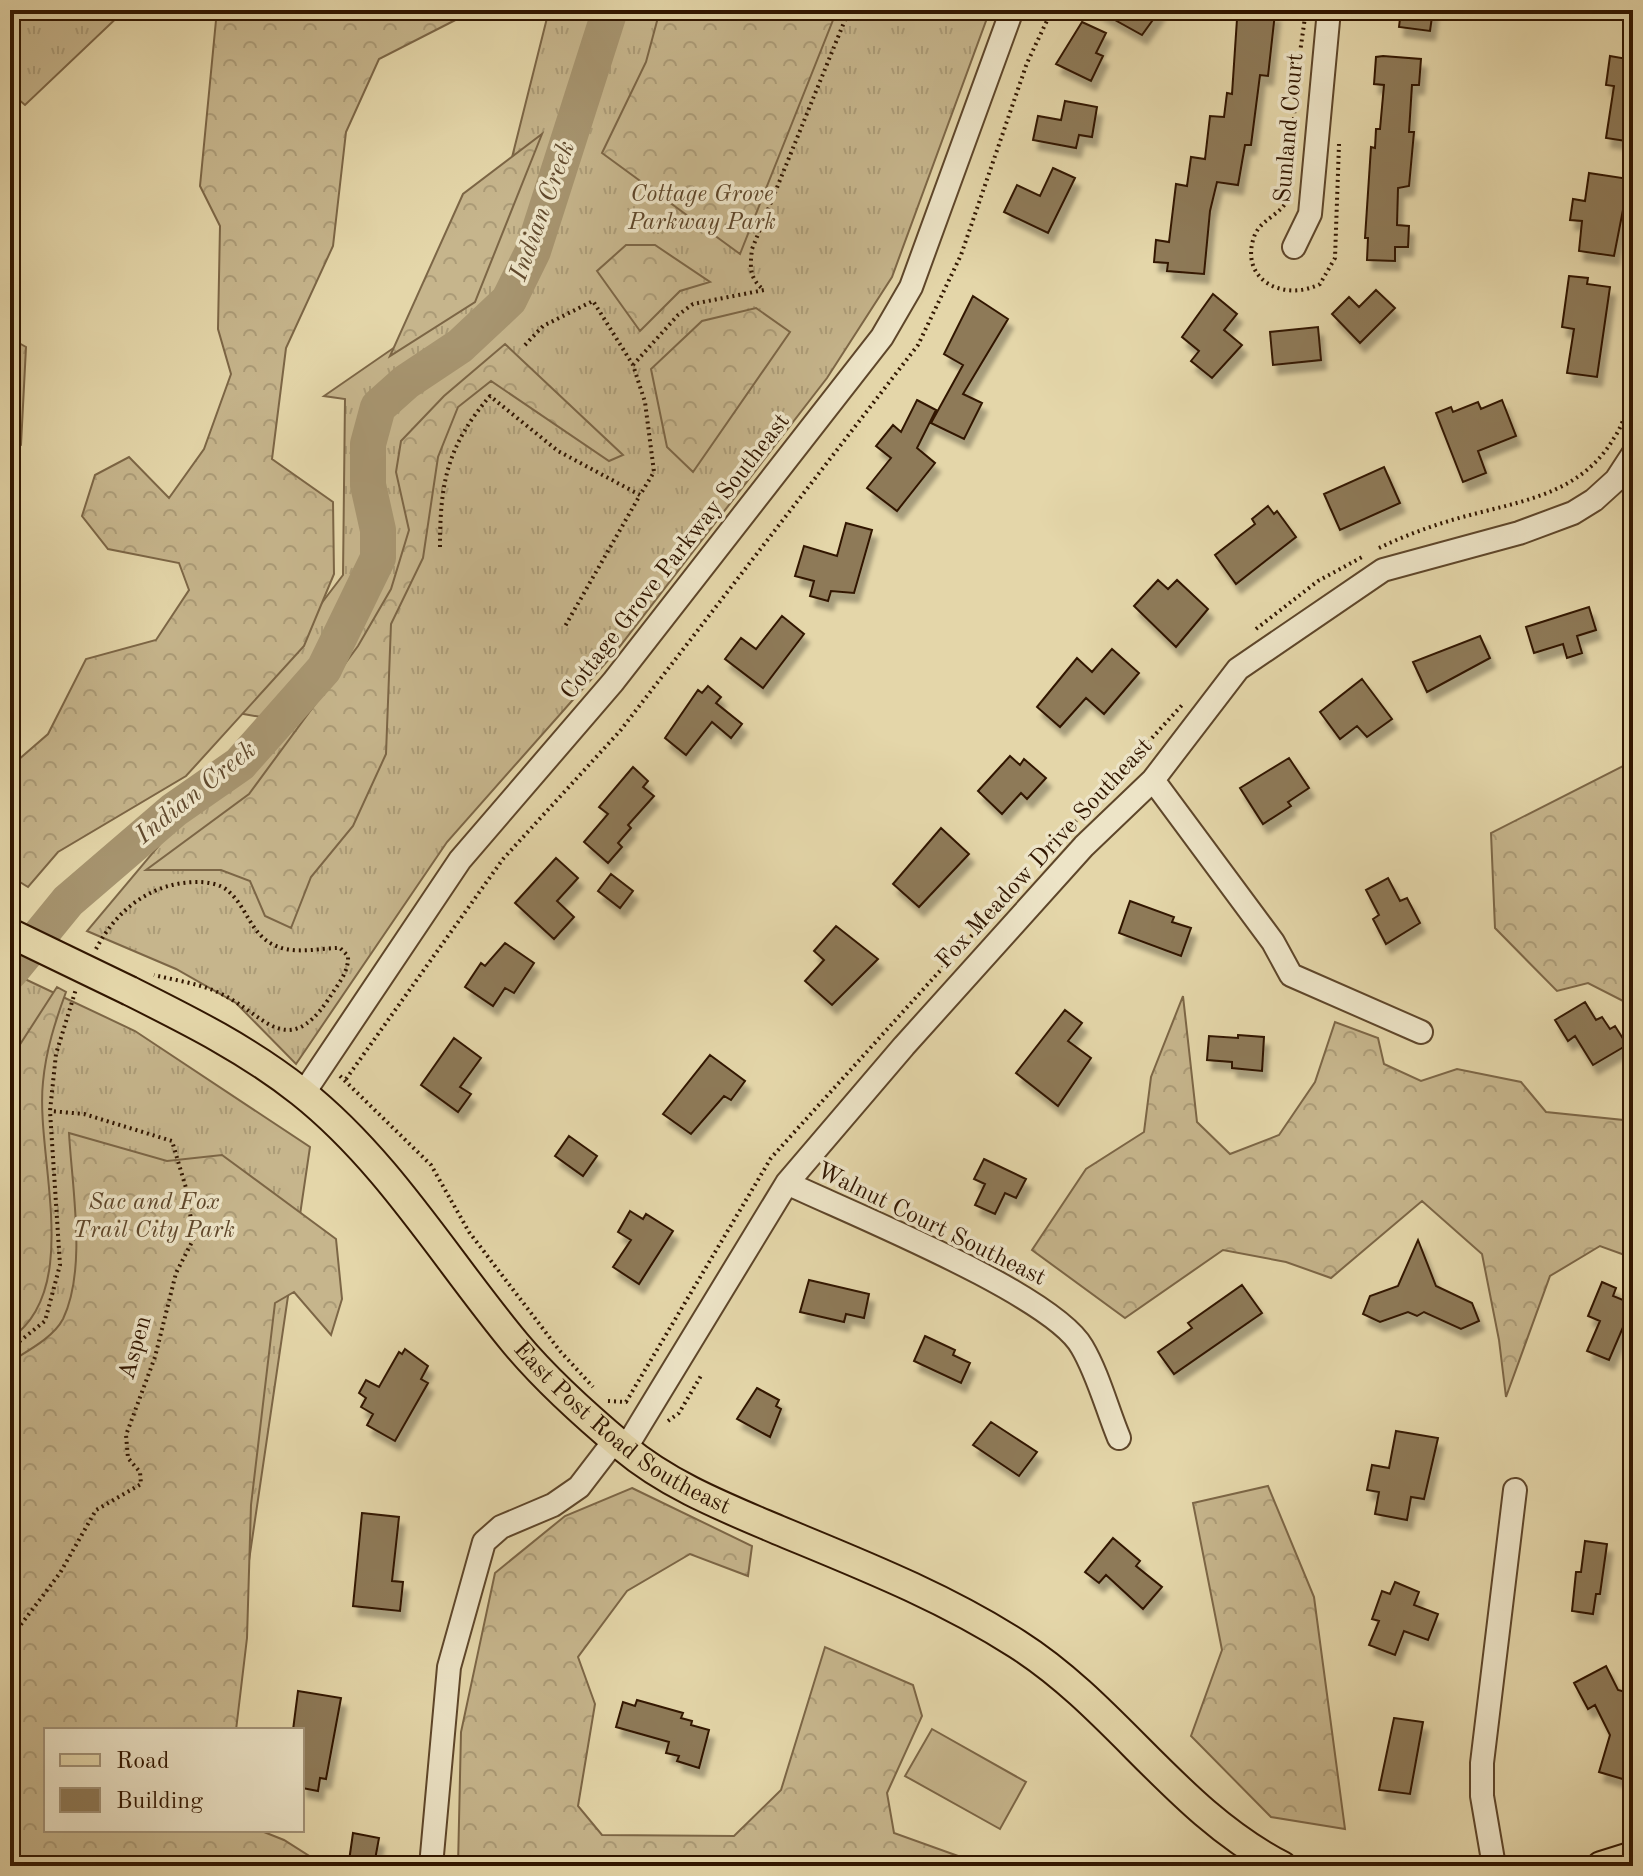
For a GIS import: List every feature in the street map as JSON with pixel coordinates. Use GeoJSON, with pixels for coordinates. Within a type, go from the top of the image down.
{"type":"FeatureCollection","features":[{"type":"Feature","properties":{"kind":"main road","name":"East Post Road Southeast"},"geometry":{"type":"LineString","coordinates":[[10,933],[139,982],[303,1094],[370,1161],[447,1252],[517,1346],[620,1444],[715,1503],[919,1589],[963,1610],[1022,1647],[1078,1692],[1201,1813],[1254,1852],[1282,1866]]}},
{"type":"Feature","properties":{"kind":"main road"},"geometry":{"type":"LineString","coordinates":[[1601,1866],[1633,1856]]}},
{"type":"Feature","properties":{"kind":"street","name":"Cottage Grove Parkway Southeast"},"geometry":{"type":"LineString","coordinates":[[303,1094],[460,860],[613,682],[882,337],[911,287],[1012,10]]}},
{"type":"Feature","properties":{"kind":"street","name":"Sunland Court"},"geometry":{"type":"LineString","coordinates":[[1294,247],[1310,214],[1329,10]]}},
{"type":"Feature","properties":{"kind":"street","name":"Fox Meadow Drive Southeast"},"geometry":{"type":"LineString","coordinates":[[431,1866],[449,1667],[484,1542],[501,1527],[553,1505],[579,1487],[620,1444],[787,1183],[904,1046],[1084,846],[1153,780],[1238,669],[1383,570],[1519,533],[1573,513],[1594,500],[1616,480],[1633,454]]}},
{"type":"Feature","properties":{"kind":"street"},"geometry":{"type":"LineString","coordinates":[[1153,780],[1273,942],[1291,975],[1421,1032]]}},
{"type":"Feature","properties":{"kind":"street","name":"Walnut Court Southeast"},"geometry":{"type":"LineString","coordinates":[[787,1183],[1016,1292],[1058,1321],[1082,1345],[1119,1438]]}},
{"type":"Feature","properties":{"kind":"street"},"geometry":{"type":"LineString","coordinates":[[1494,1866],[1482,1796],[1482,1763],[1515,1490]]}},
{"type":"Feature","properties":{"kind":"path"},"geometry":{"type":"LineString","coordinates":[[633,365],[678,315],[693,304],[764,290],[753,282],[750,268],[752,249],[849,10]]}},
{"type":"Feature","properties":{"kind":"path"},"geometry":{"type":"LineString","coordinates":[[525,345],[543,326],[593,301],[633,365],[652,440],[654,472],[564,628]]}},
{"type":"Feature","properties":{"kind":"path"},"geometry":{"type":"LineString","coordinates":[[1378,549],[1445,523],[1531,501],[1561,489],[1596,461],[1614,438],[1633,393]]}},
{"type":"Feature","properties":{"kind":"path"},"geometry":{"type":"LineString","coordinates":[[440,547],[444,474],[470,419],[490,396],[558,451],[640,495]]}},
{"type":"Feature","properties":{"kind":"path"},"geometry":{"type":"LineString","coordinates":[[1251,633],[1318,581],[1365,555]]}},
{"type":"Feature","properties":{"kind":"path"},"geometry":{"type":"LineString","coordinates":[[1062,836],[1193,693]]}},
{"type":"Feature","properties":{"kind":"path"},"geometry":{"type":"LineString","coordinates":[[93,957],[114,921],[134,902],[157,889],[181,882],[207,882],[225,888],[261,938],[277,947],[295,951],[340,948],[348,956],[349,968],[312,1023],[288,1031],[261,1022],[215,991],[139,982]]}},
{"type":"Feature","properties":{"kind":"path"},"geometry":{"type":"LineString","coordinates":[[603,1398],[612,1403],[626,1402],[771,1158],[1009,896]]}},
{"type":"Feature","properties":{"kind":"path"},"geometry":{"type":"LineString","coordinates":[[10,1349],[45,1321],[60,1265],[50,1111],[56,1054],[63,1024],[80,982]]}},
{"type":"Feature","properties":{"kind":"path"},"geometry":{"type":"LineString","coordinates":[[334,1073],[346,1079],[431,1165],[469,1232],[560,1351],[594,1388]]}},
{"type":"Feature","properties":{"kind":"path","name":"Aspen"},"geometry":{"type":"LineString","coordinates":[[10,1639],[60,1573],[96,1510],[141,1484],[140,1472],[128,1458],[126,1435],[155,1357],[176,1273],[194,1238],[186,1188],[172,1141],[84,1114],[50,1111]]}},
{"type":"Feature","properties":{"kind":"path"},"geometry":{"type":"LineString","coordinates":[[659,1422],[664,1424],[679,1413],[702,1374]]}},
{"type":"Feature","properties":{"kind":"green space"},"geometry":{"type":"Polygon","coordinates":[[[10,10],[125,10],[25,105],[10,92],[10,10]]]}},
{"type":"Feature","properties":{"kind":"green space"},"geometry":{"type":"Polygon","coordinates":[[[217,10],[475,10],[379,59],[346,132],[333,246],[286,348],[272,459],[333,502],[334,574],[304,646],[186,776],[58,852],[28,887],[10,876],[10,767],[48,734],[86,659],[156,640],[189,590],[179,563],[108,549],[82,516],[95,475],[129,457],[169,498],[204,449],[231,374],[218,329],[220,226],[200,186],[217,10]]]}},
{"type":"Feature","properties":{"kind":"green space","name":"Cottage Grove Parkway Park"},"geometry":{"type":"Polygon","coordinates":[[[549,10],[990,10],[892,277],[827,378],[617,650],[447,842],[296,1064],[236,1003],[176,969],[87,931],[266,718],[238,713],[343,575],[345,399],[324,396],[479,289],[549,10]]]}},
{"type":"Feature","properties":{"kind":"green space"},"geometry":{"type":"Polygon","coordinates":[[[660,10],[837,10],[740,254],[602,153],[646,62],[660,10]]]}},
{"type":"Feature","properties":{"kind":"green space"},"geometry":{"type":"Polygon","coordinates":[[[542,134],[475,302],[390,356],[463,194],[542,134]]]}},
{"type":"Feature","properties":{"kind":"green space"},"geometry":{"type":"Polygon","coordinates":[[[626,245],[655,245],[710,282],[680,291],[640,331],[597,271],[626,245]]]}},
{"type":"Feature","properties":{"kind":"green space"},"geometry":{"type":"Polygon","coordinates":[[[756,308],[790,332],[693,472],[667,447],[651,369],[702,321],[756,308]]]}},
{"type":"Feature","properties":{"kind":"green space"},"geometry":{"type":"Polygon","coordinates":[[[10,338],[26,347],[21,445],[10,447],[10,338]]]}},
{"type":"Feature","properties":{"kind":"green space"},"geometry":{"type":"Polygon","coordinates":[[[505,344],[623,455],[609,461],[491,381],[458,407],[438,457],[423,558],[391,624],[386,754],[353,826],[311,877],[291,928],[265,916],[250,881],[221,870],[146,870],[249,794],[358,646],[391,589],[409,530],[396,472],[401,441],[444,396],[505,344]]]}},
{"type":"Feature","properties":{"kind":"green space"},"geometry":{"type":"Polygon","coordinates":[[[1633,761],[1633,1006],[1588,983],[1557,991],[1495,928],[1491,833],[1633,761]]]}},
{"type":"Feature","properties":{"kind":"green space","name":"Sac and Fox Trail City Park"},"geometry":{"type":"Polygon","coordinates":[[[10,972],[135,1031],[310,1147],[224,1728],[44,1728],[44,1832],[10,1866],[10,972]]]}},
{"type":"Feature","properties":{"kind":"green space"},"geometry":{"type":"Polygon","coordinates":[[[57,987],[66,992],[46,1059],[42,1112],[51,1255],[45,1288],[32,1317],[10,1339],[10,1060],[57,987]]]}},
{"type":"Feature","properties":{"kind":"green space"},"geometry":{"type":"Polygon","coordinates":[[[1183,996],[1197,1122],[1230,1154],[1279,1135],[1315,1082],[1335,1022],[1378,1038],[1384,1064],[1421,1081],[1457,1069],[1521,1082],[1546,1112],[1633,1121],[1633,1258],[1600,1246],[1550,1276],[1506,1397],[1499,1340],[1482,1254],[1422,1201],[1331,1278],[1286,1262],[1223,1250],[1125,1318],[1032,1250],[1086,1169],[1144,1132],[1151,1077],[1183,996]]]}},
{"type":"Feature","properties":{"kind":"green space","name":"Sac and Fox Trail City Park"},"geometry":{"type":"Polygon","coordinates":[[[69,1133],[167,1161],[222,1155],[336,1239],[342,1299],[331,1335],[294,1292],[275,1303],[251,1505],[247,1638],[236,1728],[44,1728],[44,1832],[264,1832],[284,1840],[325,1866],[10,1866],[10,1543],[19,1497],[10,1473],[10,1362],[39,1344],[63,1319],[74,1277],[76,1228],[69,1133]]]}},
{"type":"Feature","properties":{"kind":"green space"},"geometry":{"type":"Polygon","coordinates":[[[1268,1486],[1314,1597],[1345,1829],[1271,1817],[1191,1736],[1222,1650],[1193,1503],[1268,1486]]]}},
{"type":"Feature","properties":{"kind":"green space"},"geometry":{"type":"Polygon","coordinates":[[[632,1488],[752,1546],[748,1576],[690,1554],[627,1591],[578,1657],[595,1704],[578,1806],[602,1835],[734,1836],[781,1790],[825,1647],[913,1685],[922,1716],[887,1793],[894,1833],[986,1866],[458,1866],[461,1732],[495,1573],[565,1516],[632,1488]]]}},
{"type":"Feature","properties":{"kind":"green space"},"geometry":{"type":"Polygon","coordinates":[[[932,1729],[1026,1782],[1000,1829],[905,1776],[932,1729]]]}},
{"type":"Feature","properties":{"kind":"building"},"geometry":{"type":"Polygon","coordinates":[[[1097,10],[1160,10],[1142,35],[1097,10]]]}},
{"type":"Feature","properties":{"kind":"building"},"geometry":{"type":"Polygon","coordinates":[[[1249,10],[1275,13],[1268,76],[1260,75],[1251,145],[1245,145],[1238,185],[1217,182],[1210,211],[1204,274],[1167,271],[1168,263],[1154,262],[1156,240],[1169,242],[1176,184],[1187,186],[1191,157],[1205,159],[1210,116],[1224,117],[1227,93],[1232,94],[1237,19],[1248,20],[1249,10]]]}},
{"type":"Feature","properties":{"kind":"building"},"geometry":{"type":"Polygon","coordinates":[[[1401,10],[1433,10],[1430,31],[1399,27],[1401,10]]]}},
{"type":"Feature","properties":{"kind":"building"},"geometry":{"type":"Polygon","coordinates":[[[1082,22],[1106,33],[1096,53],[1103,56],[1091,81],[1056,64],[1082,22]]]}},
{"type":"Feature","properties":{"kind":"building"},"geometry":{"type":"Polygon","coordinates":[[[1610,56],[1633,60],[1633,142],[1606,138],[1614,86],[1606,85],[1610,56]]]}},
{"type":"Feature","properties":{"kind":"building"},"geometry":{"type":"Polygon","coordinates":[[[1376,57],[1421,59],[1419,85],[1412,85],[1409,132],[1414,132],[1409,186],[1398,188],[1397,225],[1409,226],[1408,247],[1395,247],[1395,261],[1367,260],[1368,238],[1365,238],[1371,147],[1375,148],[1376,129],[1380,129],[1384,85],[1374,84],[1376,57]]]}},
{"type":"Feature","properties":{"kind":"building"},"geometry":{"type":"Polygon","coordinates":[[[1065,101],[1097,107],[1092,137],[1079,135],[1076,148],[1033,140],[1038,116],[1061,120],[1065,101]]]}},
{"type":"Feature","properties":{"kind":"building"},"geometry":{"type":"Polygon","coordinates":[[[1053,168],[1075,178],[1048,233],[1004,212],[1017,185],[1040,196],[1053,168]]]}},
{"type":"Feature","properties":{"kind":"building"},"geometry":{"type":"Polygon","coordinates":[[[1589,173],[1629,179],[1614,256],[1579,251],[1582,221],[1570,220],[1573,199],[1585,201],[1589,173]]]}},
{"type":"Feature","properties":{"kind":"building"},"geometry":{"type":"Polygon","coordinates":[[[1569,276],[1588,278],[1587,284],[1610,287],[1597,377],[1567,373],[1574,329],[1562,327],[1569,276]]]}},
{"type":"Feature","properties":{"kind":"building"},"geometry":{"type":"Polygon","coordinates":[[[1376,290],[1395,308],[1360,343],[1332,314],[1349,297],[1359,307],[1376,290]]]}},
{"type":"Feature","properties":{"kind":"building"},"geometry":{"type":"Polygon","coordinates":[[[1213,294],[1237,314],[1224,330],[1242,345],[1212,378],[1191,361],[1199,351],[1182,337],[1213,294]]]}},
{"type":"Feature","properties":{"kind":"building"},"geometry":{"type":"Polygon","coordinates":[[[973,296],[1008,319],[963,394],[982,403],[964,439],[931,423],[963,365],[944,354],[973,296]]]}},
{"type":"Feature","properties":{"kind":"building"},"geometry":{"type":"Polygon","coordinates":[[[1318,327],[1321,360],[1273,365],[1270,332],[1318,327]]]}},
{"type":"Feature","properties":{"kind":"building"},"geometry":{"type":"Polygon","coordinates":[[[917,400],[936,410],[917,448],[935,463],[897,511],[867,488],[891,458],[876,446],[893,425],[901,432],[917,400]]]}},
{"type":"Feature","properties":{"kind":"building"},"geometry":{"type":"Polygon","coordinates":[[[1502,400],[1516,436],[1478,451],[1486,473],[1463,482],[1436,413],[1451,407],[1453,412],[1478,402],[1481,409],[1502,400]]]}},
{"type":"Feature","properties":{"kind":"building"},"geometry":{"type":"Polygon","coordinates":[[[1384,467],[1400,503],[1340,530],[1324,494],[1384,467]]]}},
{"type":"Feature","properties":{"kind":"building"},"geometry":{"type":"Polygon","coordinates":[[[1268,506],[1274,514],[1277,511],[1296,537],[1236,584],[1215,555],[1255,524],[1252,519],[1268,506]]]}},
{"type":"Feature","properties":{"kind":"building"},"geometry":{"type":"Polygon","coordinates":[[[846,523],[872,530],[854,593],[831,591],[828,601],[810,596],[814,581],[795,576],[804,546],[837,556],[846,523]]]}},
{"type":"Feature","properties":{"kind":"building"},"geometry":{"type":"Polygon","coordinates":[[[1158,580],[1168,589],[1177,580],[1208,609],[1176,647],[1134,606],[1158,580]]]}},
{"type":"Feature","properties":{"kind":"building"},"geometry":{"type":"Polygon","coordinates":[[[1589,607],[1596,630],[1577,636],[1582,653],[1567,658],[1563,644],[1534,653],[1526,627],[1589,607]]]}},
{"type":"Feature","properties":{"kind":"building"},"geometry":{"type":"Polygon","coordinates":[[[782,616],[804,634],[763,688],[725,659],[741,638],[756,649],[782,616]]]}},
{"type":"Feature","properties":{"kind":"building"},"geometry":{"type":"Polygon","coordinates":[[[1480,636],[1490,658],[1427,692],[1413,662],[1480,636]]]}},
{"type":"Feature","properties":{"kind":"building"},"geometry":{"type":"Polygon","coordinates":[[[1112,649],[1139,673],[1104,714],[1086,698],[1060,727],[1037,707],[1077,658],[1092,672],[1112,649]]]}},
{"type":"Feature","properties":{"kind":"building"},"geometry":{"type":"Polygon","coordinates":[[[1362,679],[1392,719],[1367,737],[1357,726],[1340,739],[1320,712],[1362,679]]]}},
{"type":"Feature","properties":{"kind":"building"},"geometry":{"type":"Polygon","coordinates":[[[708,686],[721,697],[716,703],[742,724],[731,738],[712,722],[686,755],[665,738],[698,690],[702,693],[708,686]]]}},
{"type":"Feature","properties":{"kind":"building"},"geometry":{"type":"Polygon","coordinates":[[[1010,756],[1020,765],[1024,759],[1046,778],[1027,799],[1021,793],[1002,814],[978,791],[1010,756]]]}},
{"type":"Feature","properties":{"kind":"building"},"geometry":{"type":"Polygon","coordinates":[[[1289,758],[1309,788],[1288,802],[1291,806],[1263,824],[1240,788],[1289,758]]]}},
{"type":"Feature","properties":{"kind":"building"},"geometry":{"type":"Polygon","coordinates":[[[633,767],[648,781],[643,787],[654,796],[628,825],[631,828],[618,843],[622,847],[608,863],[584,842],[608,814],[599,807],[633,767]]]}},
{"type":"Feature","properties":{"kind":"building"},"geometry":{"type":"Polygon","coordinates":[[[941,828],[969,854],[919,907],[893,884],[941,828]]]}},
{"type":"Feature","properties":{"kind":"building"},"geometry":{"type":"Polygon","coordinates":[[[556,858],[578,878],[557,901],[574,917],[554,939],[515,903],[556,858]]]}},
{"type":"Feature","properties":{"kind":"building"},"geometry":{"type":"Polygon","coordinates":[[[611,874],[633,891],[620,908],[598,891],[611,874]]]}},
{"type":"Feature","properties":{"kind":"building"},"geometry":{"type":"Polygon","coordinates":[[[1388,878],[1400,901],[1407,898],[1420,923],[1386,944],[1373,919],[1379,915],[1366,890],[1388,878]]]}},
{"type":"Feature","properties":{"kind":"building"},"geometry":{"type":"Polygon","coordinates":[[[1130,901],[1174,917],[1172,922],[1191,928],[1181,956],[1119,933],[1130,901]]]}},
{"type":"Feature","properties":{"kind":"building"},"geometry":{"type":"Polygon","coordinates":[[[836,926],[878,959],[832,1005],[805,981],[824,960],[814,951],[836,926]]]}},
{"type":"Feature","properties":{"kind":"building"},"geometry":{"type":"Polygon","coordinates":[[[505,943],[534,963],[514,993],[505,988],[493,1006],[465,987],[481,963],[485,966],[505,943]]]}},
{"type":"Feature","properties":{"kind":"building"},"geometry":{"type":"Polygon","coordinates":[[[1585,1002],[1596,1020],[1602,1017],[1610,1029],[1615,1026],[1627,1045],[1593,1065],[1575,1036],[1568,1041],[1555,1020],[1585,1002]]]}},
{"type":"Feature","properties":{"kind":"building"},"geometry":{"type":"Polygon","coordinates":[[[1065,1010],[1082,1023],[1068,1041],[1091,1058],[1058,1106],[1016,1073],[1065,1010]]]}},
{"type":"Feature","properties":{"kind":"building"},"geometry":{"type":"Polygon","coordinates":[[[1238,1035],[1264,1037],[1262,1071],[1232,1068],[1232,1062],[1207,1060],[1209,1036],[1238,1038],[1238,1035]]]}},
{"type":"Feature","properties":{"kind":"building"},"geometry":{"type":"Polygon","coordinates":[[[454,1038],[481,1058],[460,1087],[471,1094],[458,1112],[421,1085],[454,1038]]]}},
{"type":"Feature","properties":{"kind":"building"},"geometry":{"type":"Polygon","coordinates":[[[710,1055],[745,1081],[731,1100],[724,1096],[691,1134],[663,1114],[710,1055]]]}},
{"type":"Feature","properties":{"kind":"building"},"geometry":{"type":"Polygon","coordinates":[[[569,1136],[597,1156],[583,1176],[555,1156],[569,1136]]]}},
{"type":"Feature","properties":{"kind":"building"},"geometry":{"type":"Polygon","coordinates":[[[984,1159],[1026,1179],[1016,1198],[1005,1193],[995,1214],[975,1205],[985,1184],[974,1179],[984,1159]]]}},
{"type":"Feature","properties":{"kind":"building"},"geometry":{"type":"Polygon","coordinates":[[[630,1211],[643,1219],[646,1214],[673,1231],[639,1284],[613,1267],[631,1240],[618,1232],[630,1211]]]}},
{"type":"Feature","properties":{"kind":"building"},"geometry":{"type":"Polygon","coordinates":[[[1418,1240],[1436,1286],[1472,1303],[1479,1321],[1461,1329],[1424,1312],[1417,1316],[1408,1312],[1380,1322],[1363,1314],[1370,1296],[1398,1286],[1418,1240]]]}},
{"type":"Feature","properties":{"kind":"building"},"geometry":{"type":"Polygon","coordinates":[[[809,1280],[869,1294],[864,1318],[846,1314],[844,1322],[800,1312],[809,1280]]]}},
{"type":"Feature","properties":{"kind":"building"},"geometry":{"type":"Polygon","coordinates":[[[1602,1282],[1616,1288],[1613,1296],[1633,1304],[1609,1360],[1587,1351],[1600,1321],[1588,1316],[1602,1282]]]}},
{"type":"Feature","properties":{"kind":"building"},"geometry":{"type":"Polygon","coordinates":[[[1242,1285],[1262,1313],[1174,1374],[1158,1352],[1192,1328],[1188,1323],[1242,1285]]]}},
{"type":"Feature","properties":{"kind":"building"},"geometry":{"type":"Polygon","coordinates":[[[925,1336],[955,1350],[953,1355],[970,1363],[961,1383],[914,1361],[925,1336]]]}},
{"type":"Feature","properties":{"kind":"building"},"geometry":{"type":"Polygon","coordinates":[[[405,1349],[428,1366],[421,1379],[428,1383],[395,1441],[367,1425],[373,1414],[361,1407],[366,1398],[359,1393],[366,1380],[379,1387],[399,1352],[402,1354],[405,1349]]]}},
{"type":"Feature","properties":{"kind":"building"},"geometry":{"type":"Polygon","coordinates":[[[757,1388],[779,1400],[776,1406],[781,1409],[770,1437],[737,1419],[757,1388]]]}},
{"type":"Feature","properties":{"kind":"building"},"geometry":{"type":"Polygon","coordinates":[[[991,1422],[1037,1452],[1019,1476],[973,1445],[991,1422]]]}},
{"type":"Feature","properties":{"kind":"building"},"geometry":{"type":"Polygon","coordinates":[[[1396,1431],[1438,1438],[1424,1499],[1411,1497],[1407,1520],[1375,1514],[1379,1492],[1367,1490],[1372,1465],[1389,1468],[1396,1431]]]}},
{"type":"Feature","properties":{"kind":"building"},"geometry":{"type":"Polygon","coordinates":[[[362,1513],[399,1517],[392,1581],[403,1582],[400,1611],[353,1606],[362,1513]]]}},
{"type":"Feature","properties":{"kind":"building"},"geometry":{"type":"Polygon","coordinates":[[[1113,1538],[1140,1561],[1136,1566],[1162,1587],[1143,1609],[1106,1575],[1099,1583],[1085,1572],[1113,1538]]]}},
{"type":"Feature","properties":{"kind":"building"},"geometry":{"type":"Polygon","coordinates":[[[1585,1541],[1607,1544],[1600,1594],[1596,1594],[1593,1614],[1572,1611],[1576,1572],[1581,1572],[1585,1541]]]}},
{"type":"Feature","properties":{"kind":"building"},"geometry":{"type":"Polygon","coordinates":[[[1395,1582],[1419,1592],[1414,1605],[1438,1614],[1428,1640],[1404,1631],[1395,1655],[1369,1645],[1379,1621],[1372,1619],[1382,1591],[1390,1594],[1395,1582]]]}},
{"type":"Feature","properties":{"kind":"building"},"geometry":{"type":"Polygon","coordinates":[[[1606,1666],[1618,1690],[1633,1694],[1630,1710],[1633,1717],[1633,1757],[1626,1780],[1599,1772],[1610,1735],[1595,1705],[1588,1709],[1574,1683],[1606,1666]]]}},
{"type":"Feature","properties":{"kind":"building"},"geometry":{"type":"Polygon","coordinates":[[[298,1691],[341,1698],[326,1779],[320,1778],[318,1791],[304,1788],[304,1728],[293,1728],[298,1691]]]}},
{"type":"Feature","properties":{"kind":"building"},"geometry":{"type":"Polygon","coordinates":[[[637,1700],[683,1713],[681,1718],[692,1721],[691,1725],[709,1730],[699,1768],[677,1761],[679,1756],[666,1753],[669,1742],[616,1727],[623,1702],[635,1706],[637,1700]]]}},
{"type":"Feature","properties":{"kind":"building"},"geometry":{"type":"Polygon","coordinates":[[[1394,1718],[1423,1722],[1410,1794],[1379,1790],[1394,1718]]]}},
{"type":"Feature","properties":{"kind":"building"},"geometry":{"type":"Polygon","coordinates":[[[353,1833],[379,1838],[374,1865],[349,1861],[353,1833]]]}},
{"type":"Feature","properties":{"kind":"waterway","name":"Indian Creek"},"geometry":{"type":"LineString","coordinates":[[10,972],[68,901],[174,810],[240,764],[324,669],[378,558],[378,530],[368,485],[368,444],[378,407],[406,382],[460,346],[509,300],[533,251],[610,10]]}}]}
